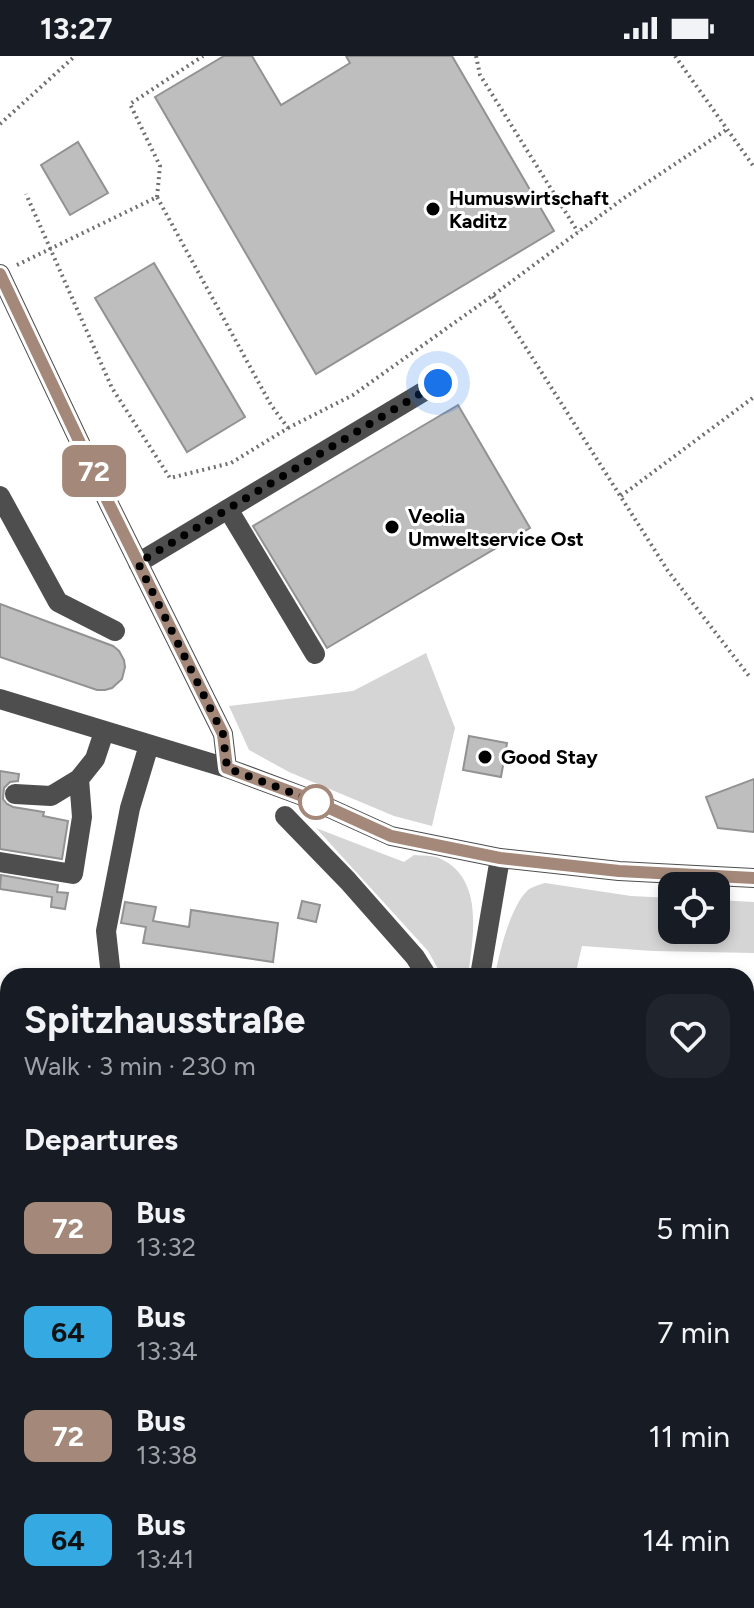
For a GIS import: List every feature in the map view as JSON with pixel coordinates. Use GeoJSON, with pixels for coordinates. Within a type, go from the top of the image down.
{"type":"FeatureCollection","features":[{"type":"Feature","properties":{"kind":"street"},"geometry":{"type":"LineString","coordinates":[[6,271],[138,563],[223,734],[227,768]]}},
{"type":"Feature","properties":{"kind":"street"},"geometry":{"type":"LineString","coordinates":[[138,563],[438,383]]}},
{"type":"Feature","properties":{"kind":"street"},"geometry":{"type":"LineString","coordinates":[[0,496],[58,602],[115,631]]}},
{"type":"Feature","properties":{"kind":"street"},"geometry":{"type":"LineString","coordinates":[[228,509],[315,654]]}},
{"type":"Feature","properties":{"kind":"street"},"geometry":{"type":"LineString","coordinates":[[0,699],[227,768],[305,797],[391,836],[500,858],[619,871],[754,878]]}},
{"type":"Feature","properties":{"kind":"street"},"geometry":{"type":"LineString","coordinates":[[15,794],[51,796],[79,779],[95,759],[104,732]]}},
{"type":"Feature","properties":{"kind":"street"},"geometry":{"type":"LineString","coordinates":[[110,968],[106,931],[130,808],[149,745]]}},
{"type":"Feature","properties":{"kind":"street"},"geometry":{"type":"LineString","coordinates":[[0,862],[73,874],[82,817],[79,779]]}},
{"type":"Feature","properties":{"kind":"street"},"geometry":{"type":"LineString","coordinates":[[285,816],[348,881],[422,968]]}},
{"type":"Feature","properties":{"kind":"street"},"geometry":{"type":"LineString","coordinates":[[481,968],[500,858]]}},
{"type":"Feature","properties":{"kind":"path"},"geometry":{"type":"LineString","coordinates":[[0,124],[75,56]]}},
{"type":"Feature","properties":{"kind":"path"},"geometry":{"type":"LineString","coordinates":[[203,56],[130,104],[160,166],[157,197],[271,405],[288,428]]}},
{"type":"Feature","properties":{"kind":"path"},"geometry":{"type":"LineString","coordinates":[[476,56],[480,75],[578,232]]}},
{"type":"Feature","properties":{"kind":"path"},"geometry":{"type":"LineString","coordinates":[[675,56],[754,167]]}},
{"type":"Feature","properties":{"kind":"path"},"geometry":{"type":"LineString","coordinates":[[26,194],[112,388],[170,478],[231,463],[288,428],[353,395],[624,198],[726,130]]}},
{"type":"Feature","properties":{"kind":"path"},"geometry":{"type":"LineString","coordinates":[[6,271],[157,197]]}},
{"type":"Feature","properties":{"kind":"path"},"geometry":{"type":"LineString","coordinates":[[492,296],[668,571],[749,676]]}},
{"type":"Feature","properties":{"kind":"path"},"geometry":{"type":"LineString","coordinates":[[621,496],[754,397]]}},
{"type":"Feature","properties":{"kind":"shaded area"},"geometry":{"type":"Polygon","coordinates":[[[426,653],[455,728],[432,826],[394,816],[289,772],[249,750],[229,706],[353,691],[426,653]]]}},
{"type":"Feature","properties":{"kind":"shaded area"},"geometry":{"type":"Polygon","coordinates":[[[316,828],[404,862],[414,855],[430,856],[454,867],[464,879],[473,910],[469,968],[438,968],[428,951],[316,828]]]}},
{"type":"Feature","properties":{"kind":"shaded area"},"geometry":{"type":"Polygon","coordinates":[[[545,883],[658,897],[658,944],[730,944],[730,901],[754,902],[754,953],[582,946],[577,968],[497,968],[510,919],[527,891],[545,883]]]}},
{"type":"Feature","properties":{"kind":"building","name":"Humuswirtschaft Kaditz"},"geometry":{"type":"Polygon","coordinates":[[[224,56],[252,56],[281,105],[350,63],[346,56],[452,56],[554,231],[316,374],[155,97],[224,56]]]}},
{"type":"Feature","properties":{"kind":"building"},"geometry":{"type":"Polygon","coordinates":[[[78,142],[108,193],[70,215],[41,165],[78,142]]]}},
{"type":"Feature","properties":{"kind":"building"},"geometry":{"type":"Polygon","coordinates":[[[154,263],[245,417],[187,452],[95,298],[154,263]]]}},
{"type":"Feature","properties":{"kind":"building","name":"Veolia Umweltservice Ost"},"geometry":{"type":"Polygon","coordinates":[[[458,405],[530,528],[327,648],[253,526],[458,405]]]}},
{"type":"Feature","properties":{"kind":"building"},"geometry":{"type":"Polygon","coordinates":[[[0,604],[113,646],[124,660],[122,679],[112,688],[97,690],[0,657],[0,604]]]}},
{"type":"Feature","properties":{"kind":"building","name":"Good Stay"},"geometry":{"type":"Polygon","coordinates":[[[469,736],[507,743],[501,777],[463,770],[469,736]]]}},
{"type":"Feature","properties":{"kind":"building"},"geometry":{"type":"Polygon","coordinates":[[[0,771],[19,774],[18,781],[10,782],[4,788],[3,799],[7,804],[68,821],[62,859],[0,849],[0,771]]]}},
{"type":"Feature","properties":{"kind":"building"},"geometry":{"type":"Polygon","coordinates":[[[754,779],[754,832],[718,828],[706,797],[754,779]]]}},
{"type":"Feature","properties":{"kind":"building"},"geometry":{"type":"Polygon","coordinates":[[[1,875],[58,885],[57,892],[68,893],[65,909],[51,907],[52,897],[0,889],[1,875]]]}},
{"type":"Feature","properties":{"kind":"building"},"geometry":{"type":"Polygon","coordinates":[[[302,901],[320,905],[316,922],[298,918],[302,901]]]}},
{"type":"Feature","properties":{"kind":"building"},"geometry":{"type":"Polygon","coordinates":[[[125,902],[156,907],[153,921],[189,927],[191,910],[278,923],[273,962],[143,943],[146,927],[121,923],[125,902]]]}},
{"type":"Feature","properties":{"kind":"bus line","name":"72"},"geometry":{"type":"LineString","coordinates":[[0,274],[223,734],[227,768],[305,797],[391,836],[500,858],[619,871],[754,878]]}},
{"type":"Feature","properties":{"kind":"place","name":"Humuswirtschaft Kaditz"},"geometry":{"type":"Point","coordinates":[433,209]}},
{"type":"Feature","properties":{"kind":"place","name":"Veolia Umweltservice Ost"},"geometry":{"type":"Point","coordinates":[392,527]}},
{"type":"Feature","properties":{"kind":"place","name":"Good Stay"},"geometry":{"type":"Point","coordinates":[485,757]}},
{"type":"Feature","properties":{"kind":"route"},"geometry":{"type":"LineString","coordinates":[[316,802],[227,768],[223,734],[138,563],[438,383]]}}]}
